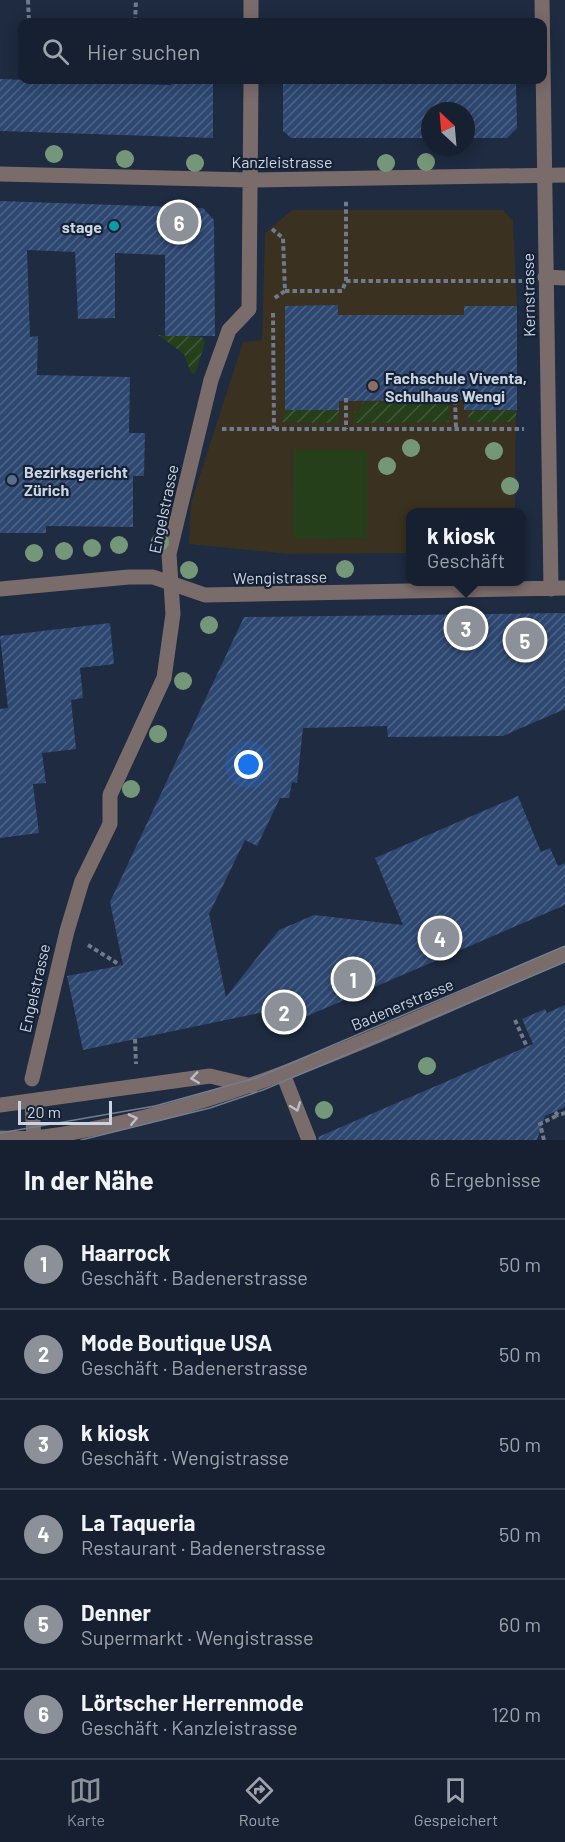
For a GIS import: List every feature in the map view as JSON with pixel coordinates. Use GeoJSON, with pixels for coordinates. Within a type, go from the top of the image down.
{"type":"FeatureCollection","features":[{"type":"Feature","properties":{"kind":"street"},"geometry":{"type":"LineString","coordinates":[[250,0],[251,18]]}},
{"type":"Feature","properties":{"kind":"street","name":"Kernstrasse"},"geometry":{"type":"LineString","coordinates":[[543,0],[543,18]]}},
{"type":"Feature","properties":{"kind":"street","name":"Engelstrasse"},"geometry":{"type":"LineString","coordinates":[[32,1079],[66,931],[82,880],[110,824],[110,795],[164,678],[173,614],[169,554],[211,380],[229,330],[249,309],[251,84]]}},
{"type":"Feature","properties":{"kind":"street","name":"Kernstrasse"},"geometry":{"type":"LineString","coordinates":[[543,84],[545,277],[558,589]]}},
{"type":"Feature","properties":{"kind":"street","name":"Kanzleistrasse"},"geometry":{"type":"LineString","coordinates":[[0,174],[250,180],[565,175]]}},
{"type":"Feature","properties":{"kind":"street"},"geometry":{"type":"LineString","coordinates":[[545,277],[565,278]]}},
{"type":"Feature","properties":{"kind":"street","name":"Wengistrasse"},"geometry":{"type":"LineString","coordinates":[[0,589],[129,576],[153,577],[205,596],[558,589]]}},
{"type":"Feature","properties":{"kind":"street","name":"Badenerstrasse"},"geometry":{"type":"LineString","coordinates":[[0,1138],[33,1139],[194,1106],[283,1074],[565,954]]}},
{"type":"Feature","properties":{"kind":"street"},"geometry":{"type":"LineString","coordinates":[[283,1074],[309,1140]]}},
{"type":"Feature","properties":{"kind":"street"},"geometry":{"type":"LineString","coordinates":[[0,1104],[210,1076],[252,1086]]}},
{"type":"Feature","properties":{"kind":"street"},"geometry":{"type":"LineString","coordinates":[[32,1101],[33,1139]]}},
{"type":"Feature","properties":{"kind":"path"},"geometry":{"type":"LineString","coordinates":[[28,0],[29,18]]}},
{"type":"Feature","properties":{"kind":"path"},"geometry":{"type":"LineString","coordinates":[[135,18],[136,0]]}},
{"type":"Feature","properties":{"kind":"path"},"geometry":{"type":"LineString","coordinates":[[274,429],[273,297],[285,291],[342,291],[346,281],[346,200]]}},
{"type":"Feature","properties":{"kind":"path"},"geometry":{"type":"LineString","coordinates":[[266,224],[283,238],[285,291]]}},
{"type":"Feature","properties":{"kind":"path"},"geometry":{"type":"LineString","coordinates":[[346,281],[523,281]]}},
{"type":"Feature","properties":{"kind":"path"},"geometry":{"type":"LineString","coordinates":[[346,398],[346,429]]}},
{"type":"Feature","properties":{"kind":"path"},"geometry":{"type":"LineString","coordinates":[[455,400],[456,429]]}},
{"type":"Feature","properties":{"kind":"path"},"geometry":{"type":"LineString","coordinates":[[219,429],[524,429]]}},
{"type":"Feature","properties":{"kind":"path"},"geometry":{"type":"LineString","coordinates":[[66,931],[120,966]]}},
{"type":"Feature","properties":{"kind":"path"},"geometry":{"type":"LineString","coordinates":[[515,1020],[527,1047]]}},
{"type":"Feature","properties":{"kind":"path"},"geometry":{"type":"LineString","coordinates":[[135,1040],[136,1071]]}},
{"type":"Feature","properties":{"kind":"path"},"geometry":{"type":"LineString","coordinates":[[544,1140],[540,1124],[557,1113],[565,1113]]}},
{"type":"Feature","properties":{"kind":"shaded area","name":"Fachschule Viventa, Schulhaus Wengi"},"geometry":{"type":"Polygon","coordinates":[[[292,210],[503,210],[513,221],[517,306],[515,508],[406,508],[406,553],[288,554],[189,544],[191,503],[243,342],[262,340],[265,233],[292,210]]]}},
{"type":"Feature","properties":{"kind":"green space"},"geometry":{"type":"Polygon","coordinates":[[[158,335],[202,337],[205,343],[195,374],[191,373],[184,354],[158,335]]]}},
{"type":"Feature","properties":{"kind":"green space"},"geometry":{"type":"Polygon","coordinates":[[[448,401],[449,422],[354,423],[354,411],[359,411],[363,402],[448,401]]]}},
{"type":"Feature","properties":{"kind":"green space"},"geometry":{"type":"Polygon","coordinates":[[[285,410],[339,410],[338,423],[282,422],[285,410]]]}},
{"type":"Feature","properties":{"kind":"green space"},"geometry":{"type":"Polygon","coordinates":[[[517,410],[515,422],[467,422],[470,411],[517,410]]]}},
{"type":"Feature","properties":{"kind":"green space"},"geometry":{"type":"Polygon","coordinates":[[[294,450],[367,450],[367,538],[293,539],[294,450]]]}},
{"type":"Feature","properties":{"kind":"building"},"geometry":{"type":"Polygon","coordinates":[[[0,79],[18,80],[18,84],[213,84],[213,138],[0,131],[0,79]]]}},
{"type":"Feature","properties":{"kind":"building"},"geometry":{"type":"Polygon","coordinates":[[[283,84],[516,84],[517,128],[507,138],[475,138],[475,102],[421,102],[421,138],[291,138],[283,131],[283,84]]]}},
{"type":"Feature","properties":{"kind":"building"},"geometry":{"type":"Polygon","coordinates":[[[0,201],[203,208],[214,220],[215,336],[165,336],[165,255],[115,253],[115,318],[78,319],[75,252],[27,250],[30,337],[38,336],[37,375],[130,377],[129,433],[145,433],[144,476],[133,476],[133,527],[46,526],[46,533],[0,533],[0,201]]]}},
{"type":"Feature","properties":{"kind":"building"},"geometry":{"type":"Polygon","coordinates":[[[338,305],[338,315],[464,315],[464,306],[517,306],[517,410],[464,410],[464,400],[339,401],[339,410],[285,410],[285,306],[338,305]]]}},
{"type":"Feature","properties":{"kind":"building"},"geometry":{"type":"Polygon","coordinates":[[[565,613],[565,709],[503,736],[388,737],[387,726],[303,728],[297,783],[292,782],[289,798],[280,798],[257,846],[245,840],[209,914],[226,997],[279,930],[314,915],[403,925],[375,858],[518,796],[541,852],[550,848],[558,866],[565,863],[565,905],[270,1032],[264,1012],[83,1050],[67,976],[123,965],[110,902],[244,617],[565,613]]]}},
{"type":"Feature","properties":{"kind":"building"},"geometry":{"type":"Polygon","coordinates":[[[110,623],[114,664],[80,668],[83,698],[71,700],[76,749],[42,753],[46,783],[33,784],[39,833],[0,838],[0,709],[8,708],[0,636],[110,623]]]}},
{"type":"Feature","properties":{"kind":"building"},"geometry":{"type":"Polygon","coordinates":[[[565,1005],[565,1107],[545,1116],[537,1140],[319,1140],[318,1137],[533,1044],[522,1019],[545,1009],[547,1013],[565,1005]]]}},
{"type":"Feature","properties":{"kind":"tram line"},"geometry":{"type":"LineString","coordinates":[[0,1133],[155,1106],[256,1078],[565,946]]}},
{"type":"Feature","properties":{"kind":"tram line"},"geometry":{"type":"LineString","coordinates":[[81,1140],[210,1108],[263,1090],[565,962]]}},
{"type":"Feature","properties":{"kind":"place","name":"Lörtscher Herrenmode"},"geometry":{"type":"Point","coordinates":[179,222]}},
{"type":"Feature","properties":{"kind":"place","name":"stage"},"geometry":{"type":"Point","coordinates":[114,226]}},
{"type":"Feature","properties":{"kind":"place","name":"Fachschule Viventa, Schulhaus Wengi"},"geometry":{"type":"Point","coordinates":[373,386]}},
{"type":"Feature","properties":{"kind":"place","name":"Bezirksgericht Zürich"},"geometry":{"type":"Point","coordinates":[12,480]}},
{"type":"Feature","properties":{"kind":"place","name":"k kiosk"},"geometry":{"type":"Point","coordinates":[466,628]}},
{"type":"Feature","properties":{"kind":"place","name":"Denner"},"geometry":{"type":"Point","coordinates":[525,640]}},
{"type":"Feature","properties":{"kind":"place","name":"La Taqueria"},"geometry":{"type":"Point","coordinates":[440,938]}},
{"type":"Feature","properties":{"kind":"place","name":"Haarrock"},"geometry":{"type":"Point","coordinates":[353,979]}},
{"type":"Feature","properties":{"kind":"place","name":"Mode Boutique USA"},"geometry":{"type":"Point","coordinates":[284,1012]}}]}
